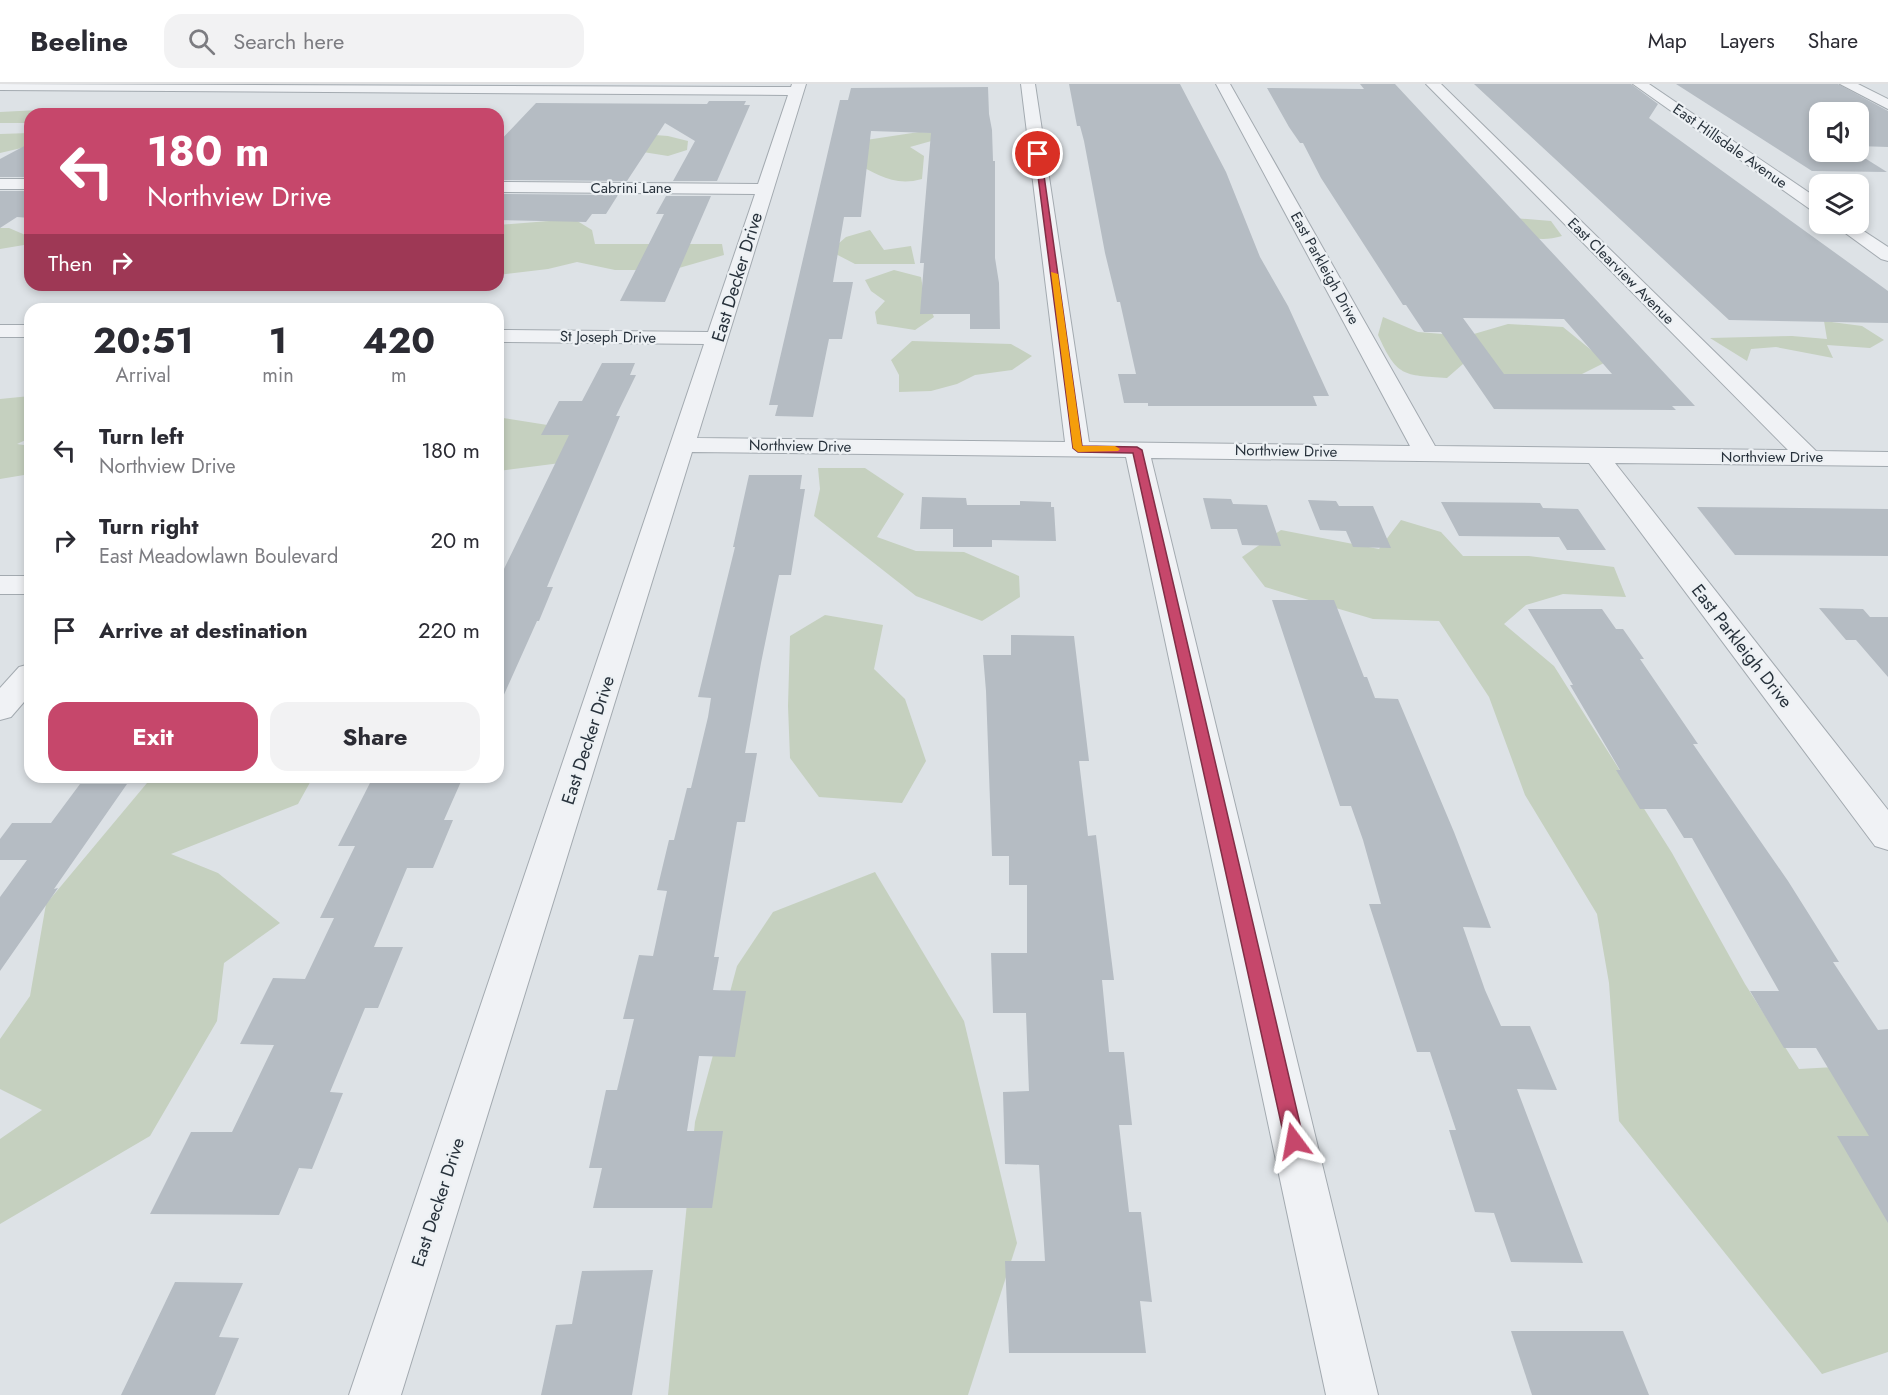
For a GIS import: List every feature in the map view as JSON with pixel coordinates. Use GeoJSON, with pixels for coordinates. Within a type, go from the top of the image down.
{"type":"FeatureCollection","features":[{"type":"Feature","properties":{"kind":"street"},"geometry":{"type":"LineString","coordinates":[[1028,84],[1078,448]]}},
{"type":"Feature","properties":{"kind":"street","name":"East Parkleigh Drive"},"geometry":{"type":"LineString","coordinates":[[1223,84],[1426,453]]}},
{"type":"Feature","properties":{"kind":"street","name":"East Clearview Avenue"},"geometry":{"type":"LineString","coordinates":[[1433,84],[1808,457]]}},
{"type":"Feature","properties":{"kind":"street","name":"East Hillsdale Avenue"},"geometry":{"type":"LineString","coordinates":[[1640,84],[1809,200]]}},
{"type":"Feature","properties":{"kind":"street"},"geometry":{"type":"LineString","coordinates":[[1847,84],[1888,105]]}},
{"type":"Feature","properties":{"kind":"street"},"geometry":{"type":"LineString","coordinates":[[5,86],[798,88]]}},
{"type":"Feature","properties":{"kind":"street","name":"East Decker Drive"},"geometry":{"type":"LineString","coordinates":[[375,1395],[798,88]]}},
{"type":"Feature","properties":{"kind":"street"},"geometry":{"type":"LineString","coordinates":[[0,183],[24,184]]}},
{"type":"Feature","properties":{"kind":"street","name":"Cabrini Lane"},"geometry":{"type":"LineString","coordinates":[[504,187],[765,189]]}},
{"type":"Feature","properties":{"kind":"street"},"geometry":{"type":"LineString","coordinates":[[1857,234],[1888,255]]}},
{"type":"Feature","properties":{"kind":"street"},"geometry":{"type":"LineString","coordinates":[[0,331],[24,331]]}},
{"type":"Feature","properties":{"kind":"street","name":"St Joseph Drive"},"geometry":{"type":"LineString","coordinates":[[504,336],[718,338]]}},
{"type":"Feature","properties":{"kind":"street","name":"Northview Drive"},"geometry":{"type":"LineString","coordinates":[[684,445],[1888,459]]}},
{"type":"Feature","properties":{"kind":"street"},"geometry":{"type":"LineString","coordinates":[[1137,450],[1352,1395]]}},
{"type":"Feature","properties":{"kind":"street","name":"East Parkleigh Drive"},"geometry":{"type":"LineString","coordinates":[[1596,456],[1888,836]]}},
{"type":"Feature","properties":{"kind":"street"},"geometry":{"type":"LineString","coordinates":[[0,585],[24,585]]}},
{"type":"Feature","properties":{"kind":"street"},"geometry":{"type":"LineString","coordinates":[[0,709],[24,682]]}},
{"type":"Feature","properties":{"kind":"green space"},"geometry":{"type":"Polygon","coordinates":[[[24,111],[24,123],[0,123],[0,112],[24,111]]]}},
{"type":"Feature","properties":{"kind":"green space"},"geometry":{"type":"Polygon","coordinates":[[[919,132],[938,133],[935,140],[910,147],[924,156],[922,179],[894,180],[878,175],[853,162],[868,154],[866,140],[919,132]]]}},
{"type":"Feature","properties":{"kind":"green space"},"geometry":{"type":"Polygon","coordinates":[[[24,133],[24,147],[0,153],[0,134],[24,133]]]}},
{"type":"Feature","properties":{"kind":"green space"},"geometry":{"type":"Polygon","coordinates":[[[628,133],[668,136],[688,141],[687,150],[668,156],[643,152],[628,133]]]}},
{"type":"Feature","properties":{"kind":"green space"},"geometry":{"type":"Polygon","coordinates":[[[1488,216],[1551,221],[1562,236],[1532,238],[1514,232],[1488,216]]]}},
{"type":"Feature","properties":{"kind":"green space"},"geometry":{"type":"Polygon","coordinates":[[[574,219],[592,230],[595,244],[722,244],[724,255],[672,270],[615,270],[577,262],[548,269],[504,274],[504,225],[574,219]]]}},
{"type":"Feature","properties":{"kind":"green space"},"geometry":{"type":"Polygon","coordinates":[[[0,228],[9,228],[24,234],[24,245],[0,249],[0,228]]]}},
{"type":"Feature","properties":{"kind":"green space"},"geometry":{"type":"Polygon","coordinates":[[[870,230],[884,250],[911,246],[915,264],[855,264],[830,251],[846,237],[870,230]]]}},
{"type":"Feature","properties":{"kind":"green space"},"geometry":{"type":"Polygon","coordinates":[[[894,270],[921,277],[924,295],[934,317],[915,330],[877,324],[875,312],[885,301],[871,291],[865,280],[894,270]]]}},
{"type":"Feature","properties":{"kind":"green space"},"geometry":{"type":"Polygon","coordinates":[[[1383,317],[1418,332],[1467,336],[1508,324],[1563,327],[1606,362],[1582,374],[1549,383],[1504,377],[1471,357],[1447,378],[1420,376],[1403,371],[1391,359],[1378,335],[1383,317]]]}},
{"type":"Feature","properties":{"kind":"green space"},"geometry":{"type":"Polygon","coordinates":[[[1824,321],[1862,326],[1884,340],[1870,348],[1827,345],[1833,358],[1776,347],[1751,349],[1747,361],[1710,338],[1792,336],[1827,339],[1824,321]]]}},
{"type":"Feature","properties":{"kind":"green space"},"geometry":{"type":"Polygon","coordinates":[[[912,341],[1011,344],[1032,356],[1012,370],[975,375],[957,384],[931,391],[899,392],[899,375],[891,360],[912,341]]]}},
{"type":"Feature","properties":{"kind":"green space"},"geometry":{"type":"Polygon","coordinates":[[[24,397],[24,441],[17,444],[24,445],[24,475],[0,479],[0,399],[24,397]]]}},
{"type":"Feature","properties":{"kind":"green space"},"geometry":{"type":"Polygon","coordinates":[[[504,418],[598,433],[576,461],[504,470],[504,418]]]}},
{"type":"Feature","properties":{"kind":"green space"},"geometry":{"type":"Polygon","coordinates":[[[818,468],[865,468],[904,494],[877,537],[916,551],[964,552],[1019,576],[1020,597],[982,621],[916,596],[814,516],[820,489],[818,468]]]}},
{"type":"Feature","properties":{"kind":"green space"},"geometry":{"type":"Polygon","coordinates":[[[1401,520],[1441,532],[1463,556],[1529,556],[1614,567],[1626,597],[1563,594],[1526,605],[1504,624],[1554,666],[1672,853],[1745,984],[1799,1069],[1888,1064],[1888,1352],[1822,1374],[1619,1121],[1609,983],[1597,914],[1525,795],[1489,697],[1439,621],[1373,619],[1265,587],[1242,557],[1281,530],[1379,549],[1401,520]]]}},
{"type":"Feature","properties":{"kind":"green space"},"geometry":{"type":"Polygon","coordinates":[[[825,615],[883,625],[874,669],[905,699],[926,761],[902,803],[819,797],[790,758],[788,706],[790,636],[825,615]]]}},
{"type":"Feature","properties":{"kind":"green space"},"geometry":{"type":"Polygon","coordinates":[[[147,783],[310,783],[298,804],[171,854],[218,873],[280,923],[224,963],[217,1021],[150,1136],[0,1224],[0,1139],[42,1110],[0,1089],[0,1039],[30,996],[46,904],[147,783]]]}},
{"type":"Feature","properties":{"kind":"green space"},"geometry":{"type":"Polygon","coordinates":[[[875,872],[964,1021],[1017,1243],[968,1395],[668,1395],[695,1122],[737,966],[773,912],[875,872]]]}},
{"type":"Feature","properties":{"kind":"building"},"geometry":{"type":"Polygon","coordinates":[[[1069,84],[1180,84],[1226,172],[1260,257],[1288,306],[1329,396],[1313,396],[1317,406],[1148,406],[1148,403],[1124,403],[1118,374],[1136,374],[1120,302],[1117,302],[1105,253],[1084,141],[1080,126],[1077,126],[1069,84]]]}},
{"type":"Feature","properties":{"kind":"building"},"geometry":{"type":"Polygon","coordinates":[[[1360,84],[1395,84],[1695,406],[1672,406],[1676,410],[1494,409],[1441,332],[1424,332],[1406,305],[1403,305],[1321,178],[1303,143],[1300,143],[1289,127],[1267,88],[1364,89],[1360,84]],[[1463,318],[1504,374],[1612,374],[1564,319],[1463,318]]]}},
{"type":"Feature","properties":{"kind":"building"},"geometry":{"type":"Polygon","coordinates":[[[1474,84],[1631,84],[1658,104],[1649,118],[1888,291],[1888,323],[1729,320],[1474,84]]]}},
{"type":"Feature","properties":{"kind":"building"},"geometry":{"type":"Polygon","coordinates":[[[1676,84],[1838,84],[1888,111],[1888,147],[1869,146],[1869,102],[1809,102],[1809,162],[1869,161],[1887,172],[1812,171],[1676,84]]]}},
{"type":"Feature","properties":{"kind":"building"},"geometry":{"type":"Polygon","coordinates":[[[988,87],[993,161],[995,161],[995,258],[999,283],[1000,329],[970,329],[970,314],[920,314],[924,263],[920,263],[931,133],[871,131],[861,217],[844,217],[833,282],[853,282],[842,339],[829,339],[813,417],[775,416],[778,405],[769,405],[840,100],[848,100],[851,88],[988,87]]]}},
{"type":"Feature","properties":{"kind":"building"},"geometry":{"type":"Polygon","coordinates":[[[709,101],[746,101],[744,105],[750,105],[717,181],[673,181],[695,141],[665,123],[627,181],[504,180],[504,137],[536,103],[707,104],[709,101]]]}},
{"type":"Feature","properties":{"kind":"building"},"geometry":{"type":"Polygon","coordinates":[[[24,146],[24,177],[0,177],[0,159],[24,146]]]}},
{"type":"Feature","properties":{"kind":"building"},"geometry":{"type":"Polygon","coordinates":[[[0,191],[24,191],[24,218],[17,217],[0,228],[0,191]]]}},
{"type":"Feature","properties":{"kind":"building"},"geometry":{"type":"Polygon","coordinates":[[[504,194],[618,195],[606,214],[592,214],[586,222],[504,220],[504,194]]]}},
{"type":"Feature","properties":{"kind":"building"},"geometry":{"type":"Polygon","coordinates":[[[666,196],[711,196],[665,302],[620,301],[664,214],[656,214],[666,196]]]}},
{"type":"Feature","properties":{"kind":"building"},"geometry":{"type":"Polygon","coordinates":[[[602,363],[635,363],[630,375],[636,375],[616,416],[620,416],[547,587],[553,587],[504,695],[504,569],[569,435],[541,435],[559,401],[582,401],[602,363]]]}},
{"type":"Feature","properties":{"kind":"building"},"geometry":{"type":"Polygon","coordinates":[[[749,475],[802,475],[800,489],[805,489],[791,575],[779,575],[761,663],[745,753],[757,753],[745,822],[737,822],[714,957],[719,957],[713,990],[746,991],[735,1057],[699,1056],[687,1131],[723,1131],[712,1208],[593,1208],[602,1168],[589,1168],[606,1090],[617,1090],[634,1019],[623,1019],[639,955],[653,956],[667,891],[657,890],[669,840],[674,840],[687,788],[691,788],[708,717],[711,698],[698,697],[735,547],[733,547],[749,475]]]}},
{"type":"Feature","properties":{"kind":"building"},"geometry":{"type":"Polygon","coordinates":[[[922,497],[966,498],[967,505],[1020,505],[1020,501],[1051,502],[1051,507],[1054,507],[1056,541],[992,540],[992,547],[953,547],[953,529],[920,529],[922,497]]]}},
{"type":"Feature","properties":{"kind":"building"},"geometry":{"type":"Polygon","coordinates":[[[1203,498],[1231,499],[1233,504],[1267,505],[1281,546],[1242,545],[1237,529],[1211,529],[1203,498]]]}},
{"type":"Feature","properties":{"kind":"building"},"geometry":{"type":"Polygon","coordinates":[[[1308,500],[1336,501],[1339,506],[1373,506],[1391,548],[1353,547],[1346,531],[1320,530],[1308,500]]]}},
{"type":"Feature","properties":{"kind":"building"},"geometry":{"type":"Polygon","coordinates":[[[1441,502],[1540,503],[1543,508],[1578,509],[1606,550],[1567,550],[1559,537],[1459,536],[1441,502]]]}},
{"type":"Feature","properties":{"kind":"building"},"geometry":{"type":"Polygon","coordinates":[[[1697,507],[1888,509],[1888,556],[1735,555],[1697,507]]]}},
{"type":"Feature","properties":{"kind":"building"},"geometry":{"type":"Polygon","coordinates":[[[1272,600],[1334,600],[1364,677],[1367,677],[1375,698],[1398,699],[1454,832],[1491,928],[1463,927],[1485,990],[1501,1026],[1530,1026],[1557,1090],[1517,1089],[1583,1263],[1511,1262],[1494,1213],[1475,1212],[1449,1130],[1456,1130],[1430,1052],[1417,1052],[1369,904],[1381,904],[1363,840],[1351,806],[1340,806],[1272,600]]]}},
{"type":"Feature","properties":{"kind":"building"},"geometry":{"type":"Polygon","coordinates":[[[1819,608],[1863,609],[1870,617],[1888,617],[1888,677],[1856,640],[1846,640],[1819,608]]]}},
{"type":"Feature","properties":{"kind":"building"},"geometry":{"type":"Polygon","coordinates":[[[1528,609],[1602,609],[1616,629],[1623,629],[1644,659],[1640,659],[1698,744],[1693,744],[1788,881],[1839,962],[1833,962],[1878,1030],[1888,1029],[1888,1223],[1837,1136],[1869,1136],[1816,1048],[1784,1048],[1750,991],[1779,991],[1692,838],[1684,838],[1666,809],[1640,809],[1570,685],[1573,685],[1528,609]]]}},
{"type":"Feature","properties":{"kind":"building"},"geometry":{"type":"Polygon","coordinates":[[[1011,635],[1074,636],[1089,761],[1079,761],[1088,836],[1096,835],[1114,980],[1102,980],[1109,1052],[1124,1052],[1132,1125],[1119,1125],[1129,1212],[1141,1212],[1152,1302],[1140,1301],[1146,1353],[1009,1353],[1005,1261],[1045,1261],[1039,1165],[1005,1164],[1003,1092],[1029,1091],[1026,1013],[993,1013],[991,953],[1027,953],[1027,885],[1009,885],[1009,856],[992,856],[983,655],[1011,655],[1011,635]]]}},
{"type":"Feature","properties":{"kind":"building"},"geometry":{"type":"Polygon","coordinates":[[[370,783],[460,783],[444,820],[453,820],[433,868],[407,868],[374,947],[403,947],[378,1008],[365,1008],[330,1092],[343,1093],[312,1169],[299,1168],[279,1215],[150,1214],[191,1132],[232,1132],[274,1045],[240,1044],[273,978],[305,979],[334,918],[320,918],[355,846],[338,846],[370,783]]]}},
{"type":"Feature","properties":{"kind":"building"},"geometry":{"type":"Polygon","coordinates":[[[80,784],[127,784],[0,971],[0,897],[27,860],[0,860],[0,839],[12,823],[51,823],[80,784]]]}},
{"type":"Feature","properties":{"kind":"building"},"geometry":{"type":"Polygon","coordinates":[[[653,1270],[632,1395],[541,1395],[556,1325],[572,1324],[582,1271],[653,1270]]]}},
{"type":"Feature","properties":{"kind":"building"},"geometry":{"type":"Polygon","coordinates":[[[175,1282],[243,1283],[219,1337],[239,1338],[215,1395],[121,1395],[175,1282]]]}},
{"type":"Feature","properties":{"kind":"building"},"geometry":{"type":"Polygon","coordinates":[[[1511,1331],[1623,1331],[1649,1395],[1532,1395],[1511,1331]]]}},
{"type":"Feature","properties":{"kind":"slow traffic"},"geometry":{"type":"LineString","coordinates":[[1054,274],[1078,448],[1115,449]]}},
{"type":"Feature","properties":{"kind":"route"},"geometry":{"type":"LineString","coordinates":[[1038,154],[1078,448],[1137,450],[1294,1141]]}}]}
